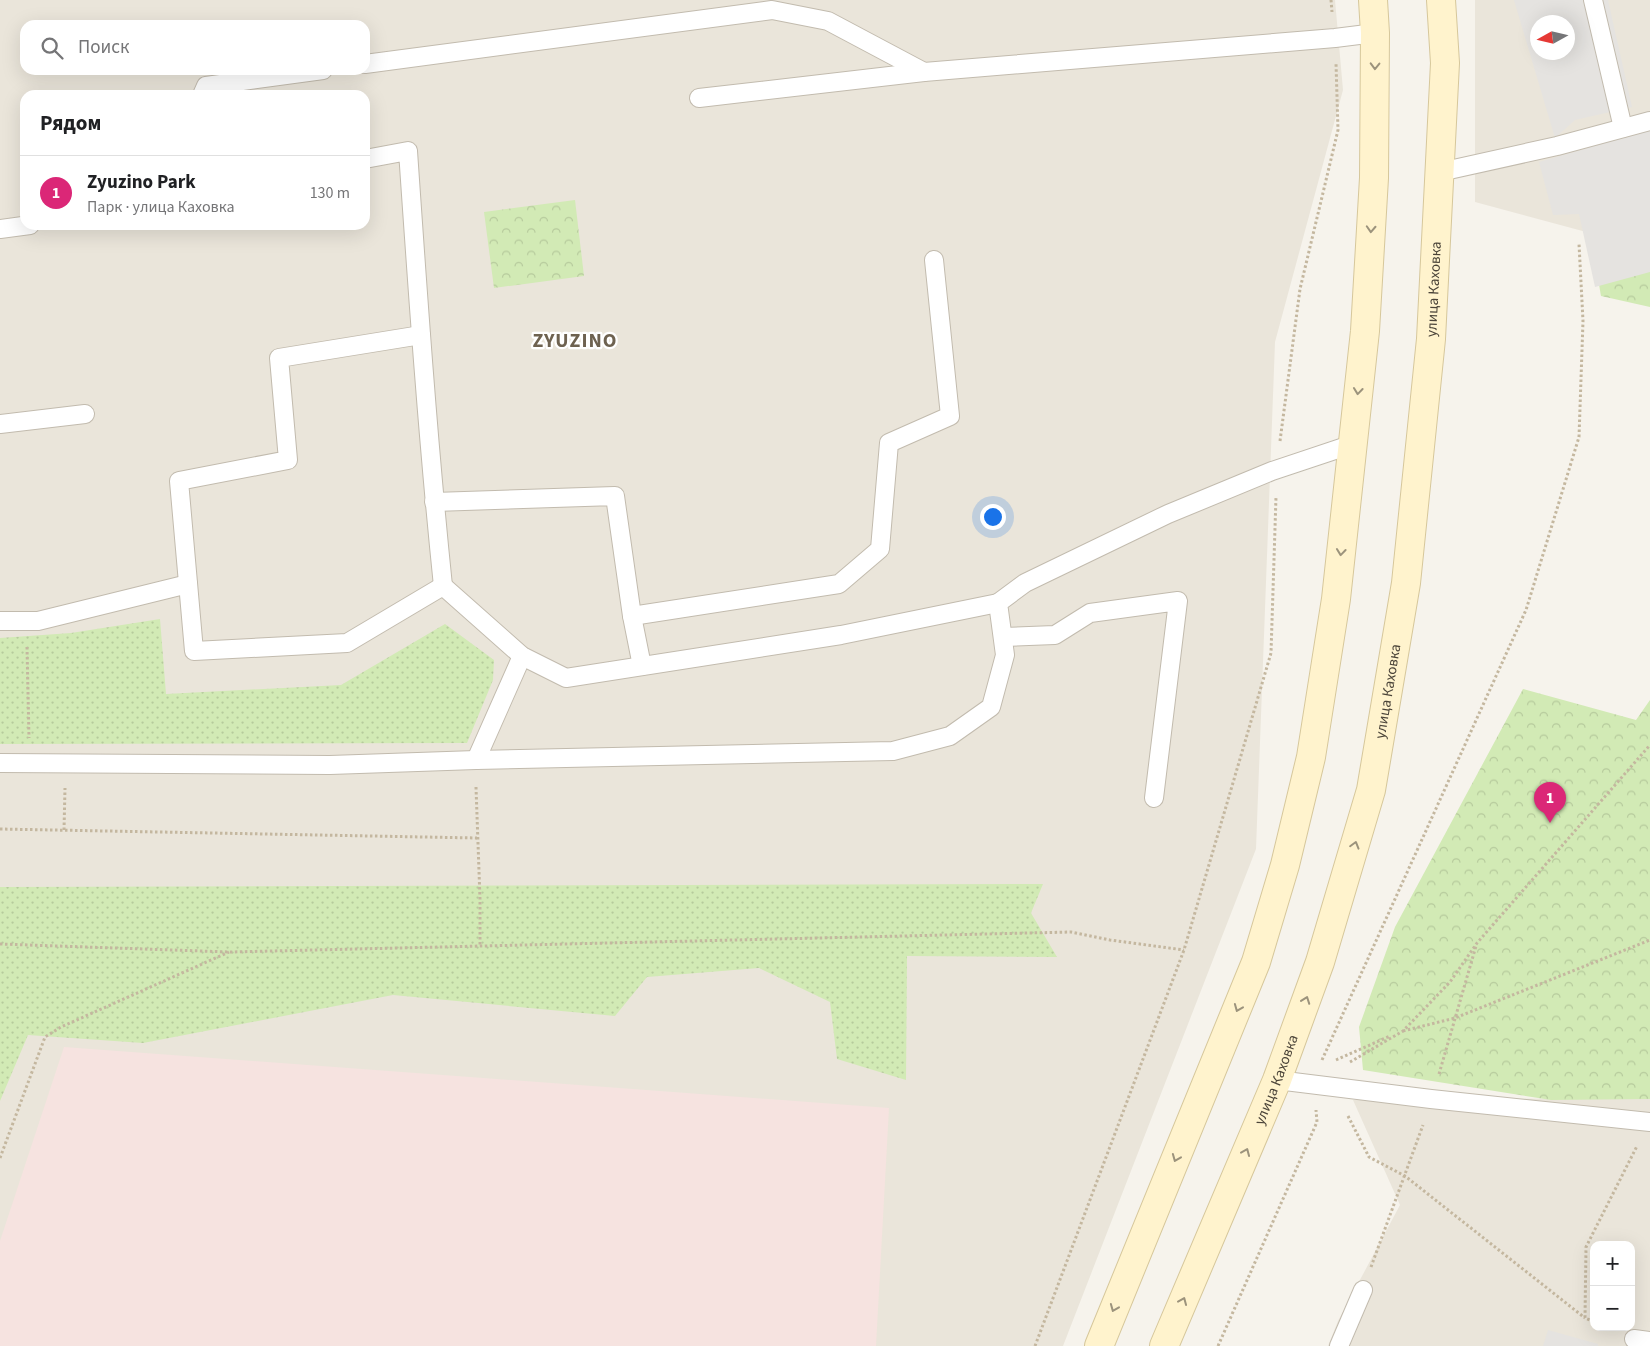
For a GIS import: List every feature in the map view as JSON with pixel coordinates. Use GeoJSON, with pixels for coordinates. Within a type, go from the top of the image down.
{"type":"FeatureCollection","features":[{"type":"Feature","properties":{"kind":"main road"},"geometry":{"type":"LineString","coordinates":[[1098,1346],[1256,962],[1285,865],[1311,757],[1336,599],[1365,331],[1374,178],[1375,33],[1372,0]]}},
{"type":"Feature","properties":{"kind":"main road","name":"улица Каховка"},"geometry":{"type":"LineString","coordinates":[[1164,1346],[1277,1080],[1320,962],[1371,790],[1406,583],[1431,339],[1445,63],[1441,0]]}},
{"type":"Feature","properties":{"kind":"lane"},"geometry":{"type":"LineString","coordinates":[[1593,0],[1623,128]]}},
{"type":"Feature","properties":{"kind":"lane"},"geometry":{"type":"LineString","coordinates":[[370,63],[772,10],[828,20],[924,72]]}},
{"type":"Feature","properties":{"kind":"lane"},"geometry":{"type":"LineString","coordinates":[[699,98],[924,72],[1335,38],[1375,33]]}},
{"type":"Feature","properties":{"kind":"lane"},"geometry":{"type":"LineString","coordinates":[[204,90],[206,86],[286,75]]}},
{"type":"Feature","properties":{"kind":"lane"},"geometry":{"type":"LineString","coordinates":[[1440,172],[1557,146],[1650,121]]}},
{"type":"Feature","properties":{"kind":"lane"},"geometry":{"type":"LineString","coordinates":[[370,158],[408,151],[434,502],[444,586],[522,656],[566,678],[841,635],[998,603],[1025,583],[1168,514],[1276,470],[1353,444]]}},
{"type":"Feature","properties":{"kind":"lane"},"geometry":{"type":"LineString","coordinates":[[0,229],[20,226]]}},
{"type":"Feature","properties":{"kind":"lane"},"geometry":{"type":"LineString","coordinates":[[632,616],[839,584],[880,549],[889,443],[950,416],[934,260]]}},
{"type":"Feature","properties":{"kind":"lane"},"geometry":{"type":"LineString","coordinates":[[421,334],[279,358],[288,460],[179,481],[194,650],[347,643],[444,586]]}},
{"type":"Feature","properties":{"kind":"lane"},"geometry":{"type":"LineString","coordinates":[[0,424],[86,414]]}},
{"type":"Feature","properties":{"kind":"lane"},"geometry":{"type":"LineString","coordinates":[[434,502],[615,496],[632,616],[642,666]]}},
{"type":"Feature","properties":{"kind":"lane"},"geometry":{"type":"LineString","coordinates":[[0,621],[38,620],[188,584]]}},
{"type":"Feature","properties":{"kind":"lane"},"geometry":{"type":"LineString","coordinates":[[1003,637],[1055,635],[1090,613],[1178,601],[1154,798]]}},
{"type":"Feature","properties":{"kind":"lane"},"geometry":{"type":"LineString","coordinates":[[0,763],[330,765],[893,751],[950,736],[991,707],[1004,655],[998,603]]}},
{"type":"Feature","properties":{"kind":"lane"},"geometry":{"type":"LineString","coordinates":[[476,760],[522,656]]}},
{"type":"Feature","properties":{"kind":"lane"},"geometry":{"type":"LineString","coordinates":[[1277,1080],[1431,1099],[1650,1122]]}},
{"type":"Feature","properties":{"kind":"lane"},"geometry":{"type":"LineString","coordinates":[[1339,1346],[1363,1290]]}},
{"type":"Feature","properties":{"kind":"path"},"geometry":{"type":"LineString","coordinates":[[1035,1346],[1184,950],[1271,653],[1276,470],[1300,289],[1338,130],[1335,38],[1331,0]]}},
{"type":"Feature","properties":{"kind":"path"},"geometry":{"type":"LineString","coordinates":[[1218,1346],[1317,1122],[1313,1085],[1319,1067],[1526,610],[1579,437],[1583,321],[1578,244]]}},
{"type":"Feature","properties":{"kind":"path"},"geometry":{"type":"LineString","coordinates":[[26,621],[30,764]]}},
{"type":"Feature","properties":{"kind":"path"},"geometry":{"type":"LineString","coordinates":[[1313,1085],[1403,1031],[1450,982],[1477,943],[1650,745]]}},
{"type":"Feature","properties":{"kind":"path"},"geometry":{"type":"LineString","coordinates":[[476,783],[480,946]]}},
{"type":"Feature","properties":{"kind":"path"},"geometry":{"type":"LineString","coordinates":[[64,830],[65,786]]}},
{"type":"Feature","properties":{"kind":"path"},"geometry":{"type":"LineString","coordinates":[[0,829],[477,838]]}},
{"type":"Feature","properties":{"kind":"path"},"geometry":{"type":"LineString","coordinates":[[0,944],[230,952],[1071,932],[1110,940],[1184,950]]}},
{"type":"Feature","properties":{"kind":"path"},"geometry":{"type":"LineString","coordinates":[[1319,1067],[1403,1031],[1455,1018],[1650,940]]}},
{"type":"Feature","properties":{"kind":"path"},"geometry":{"type":"LineString","coordinates":[[1431,1099],[1477,943]]}},
{"type":"Feature","properties":{"kind":"path"},"geometry":{"type":"LineString","coordinates":[[0,1158],[45,1037],[61,1027],[230,952]]}},
{"type":"Feature","properties":{"kind":"path"},"geometry":{"type":"LineString","coordinates":[[1346,1113],[1368,1157],[1405,1176],[1590,1320]]}},
{"type":"Feature","properties":{"kind":"path"},"geometry":{"type":"LineString","coordinates":[[1586,1318],[1586,1247],[1650,1122]]}},
{"type":"Feature","properties":{"kind":"path"},"geometry":{"type":"LineString","coordinates":[[1363,1290],[1420,1136]]}},
{"type":"Feature","properties":{"kind":"shaded area"},"geometry":{"type":"Polygon","coordinates":[[[0,0],[1335,0],[1343,90],[1275,342],[1256,849],[1063,1346],[0,1346],[0,0]]]}},
{"type":"Feature","properties":{"kind":"shaded area"},"geometry":{"type":"Polygon","coordinates":[[[1475,0],[1650,0],[1650,199],[1590,233],[1475,202],[1475,0]]]}},
{"type":"Feature","properties":{"kind":"shaded area"},"geometry":{"type":"Polygon","coordinates":[[[1514,0],[1608,0],[1632,107],[1575,120],[1555,138],[1532,60],[1575,60],[1575,15],[1530,15],[1530,54],[1514,0]]]}},
{"type":"Feature","properties":{"kind":"shaded area"},"geometry":{"type":"Polygon","coordinates":[[[1650,130],[1650,272],[1595,287],[1579,214],[1553,215],[1539,162],[1650,130]]]}},
{"type":"Feature","properties":{"kind":"shaded area"},"geometry":{"type":"Polygon","coordinates":[[[64,1047],[889,1108],[876,1346],[0,1346],[0,1241],[64,1047]]]}},
{"type":"Feature","properties":{"kind":"shaded area"},"geometry":{"type":"Polygon","coordinates":[[[1650,1098],[1650,1346],[1328,1346],[1338,1321],[1400,1205],[1353,1100],[1650,1098]]]}},
{"type":"Feature","properties":{"kind":"shaded area"},"geometry":{"type":"Polygon","coordinates":[[[1548,1330],[1598,1344],[1598,1346],[1543,1346],[1548,1330]]]}},
{"type":"Feature","properties":{"kind":"green space"},"geometry":{"type":"Polygon","coordinates":[[[1650,199],[1650,307],[1601,296],[1590,233],[1650,199]]]}},
{"type":"Feature","properties":{"kind":"green space"},"geometry":{"type":"Polygon","coordinates":[[[575,200],[584,276],[494,288],[484,212],[575,200]]]}},
{"type":"Feature","properties":{"kind":"green space"},"geometry":{"type":"Polygon","coordinates":[[[160,619],[166,694],[341,685],[445,624],[494,660],[493,680],[467,743],[0,744],[0,638],[71,633],[160,619]]]}},
{"type":"Feature","properties":{"kind":"green space"},"geometry":{"type":"Polygon","coordinates":[[[1523,689],[1636,720],[1650,700],[1650,1099],[1551,1100],[1363,1070],[1359,1027],[1395,927],[1523,689]]]}},
{"type":"Feature","properties":{"kind":"green space"},"geometry":{"type":"Polygon","coordinates":[[[1043,884],[1031,913],[1057,957],[907,956],[906,1080],[837,1059],[830,1002],[759,968],[647,977],[615,1016],[393,995],[143,1043],[28,1035],[0,1101],[0,887],[1043,884]]]}},
{"type":"Feature","properties":{"kind":"place","name":"Zyuzino Park"},"geometry":{"type":"Point","coordinates":[1550,823]}},
{"type":"Feature","properties":{"kind":"district","name":"ZYUZINO"},"geometry":{"type":"Point","coordinates":[575,341]}}]}
